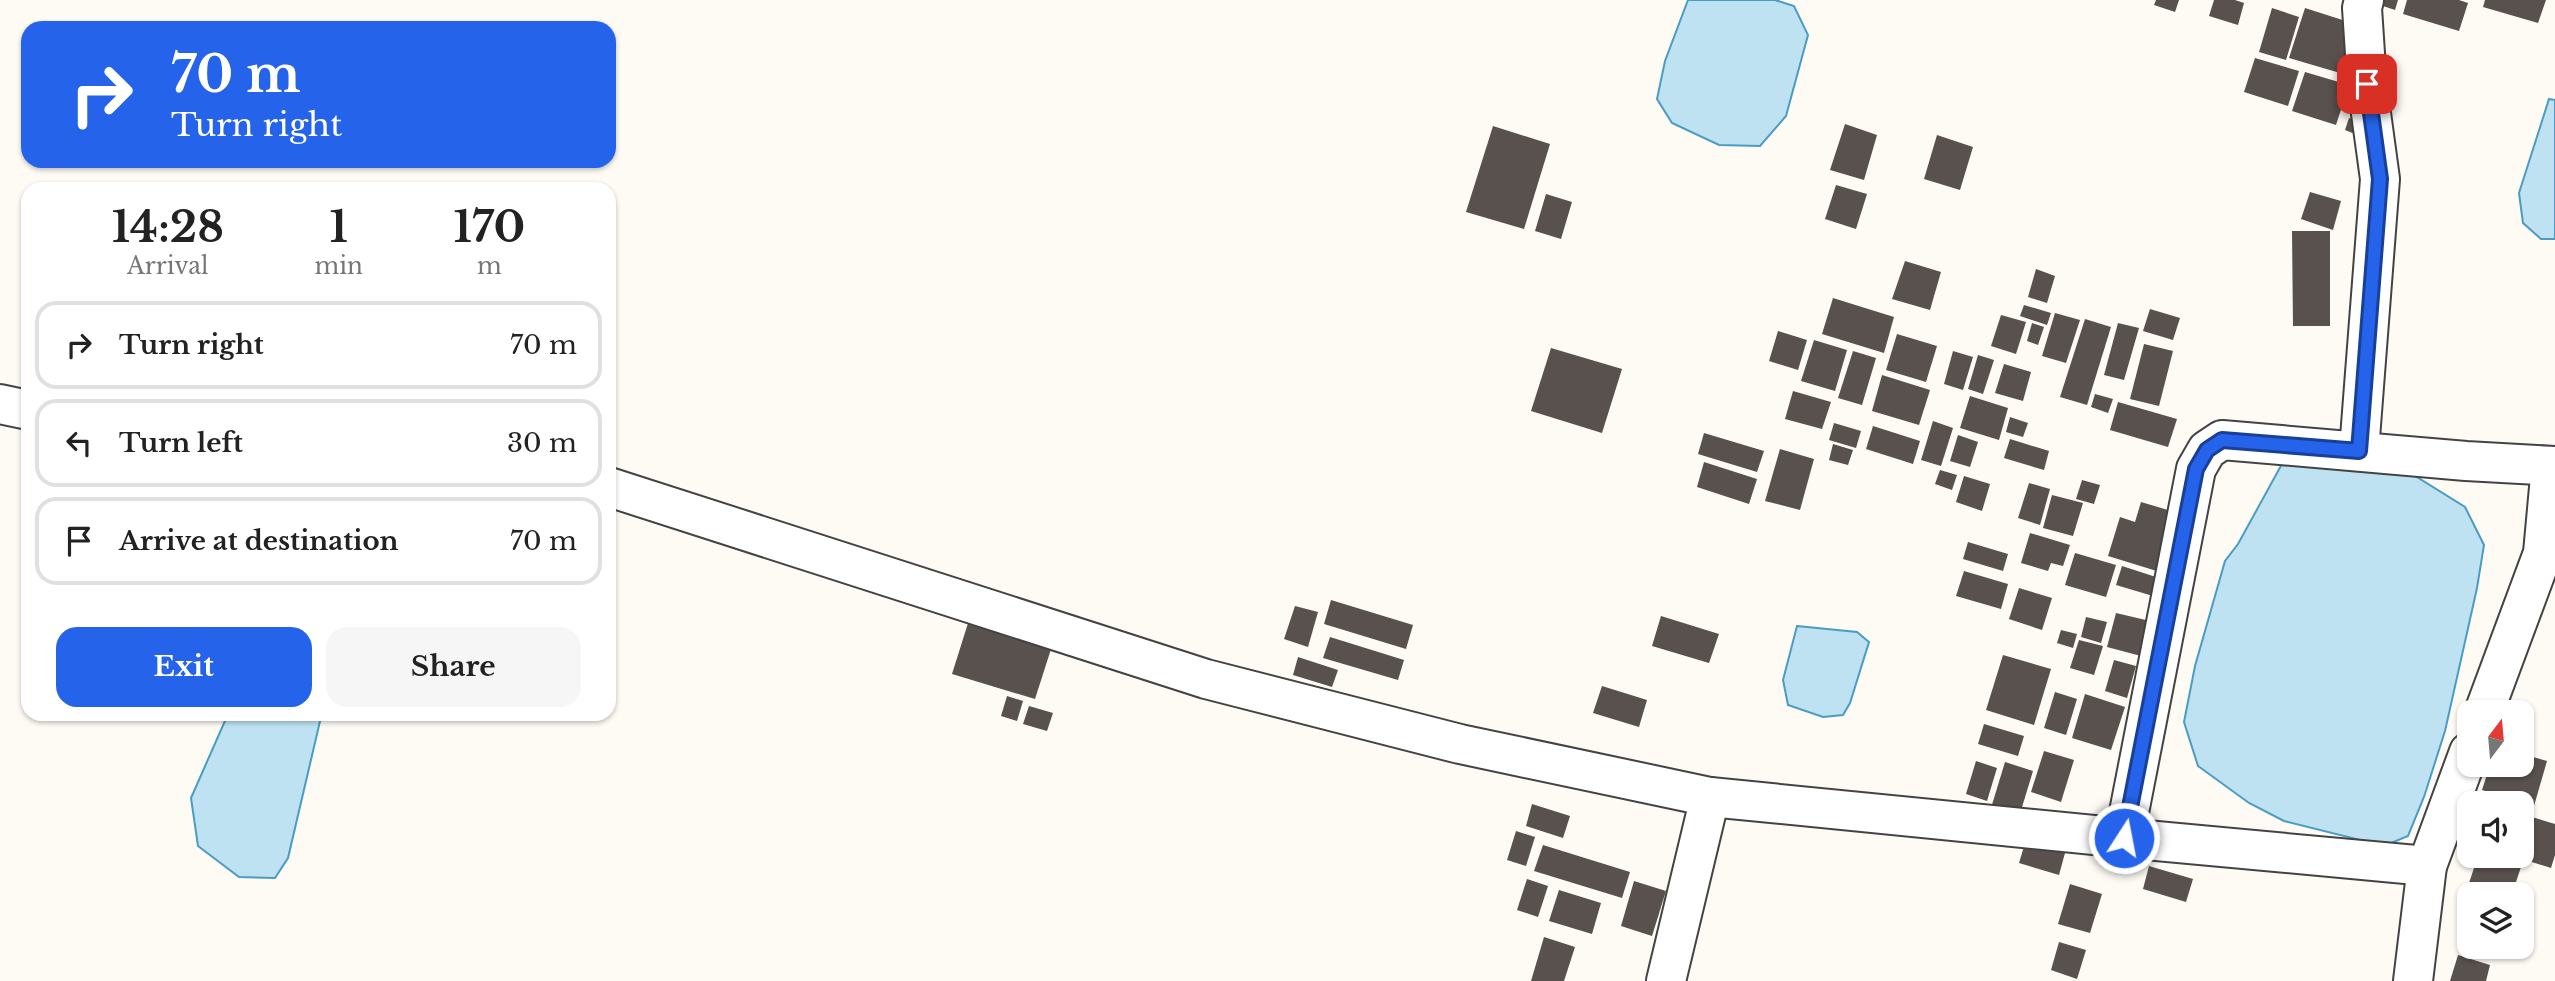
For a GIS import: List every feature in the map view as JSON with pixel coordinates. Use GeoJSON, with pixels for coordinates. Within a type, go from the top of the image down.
{"type":"FeatureCollection","features":[{"type":"Feature","properties":{"kind":"street"},"geometry":{"type":"LineString","coordinates":[[2359,451],[2380,179],[2367,84],[2362,8],[2364,0]]}},
{"type":"Feature","properties":{"kind":"street"},"geometry":{"type":"LineString","coordinates":[[0,404],[21,408]]}},
{"type":"Feature","properties":{"kind":"street"},"geometry":{"type":"LineString","coordinates":[[2124,838],[2196,469],[2207,450],[2222,440],[2553,466],[2543,553],[2488,700]]}},
{"type":"Feature","properties":{"kind":"street"},"geometry":{"type":"LineString","coordinates":[[616,489],[1206,679],[1460,744],[1710,797],[2427,866]]}},
{"type":"Feature","properties":{"kind":"street"},"geometry":{"type":"LineString","coordinates":[[2413,981],[2427,866],[2460,777]]}},
{"type":"Feature","properties":{"kind":"street"},"geometry":{"type":"LineString","coordinates":[[1666,981],[1710,797]]}},
{"type":"Feature","properties":{"kind":"water"},"geometry":{"type":"Polygon","coordinates":[[[1688,0],[1775,0],[1794,6],[1808,35],[1786,116],[1760,146],[1719,145],[1672,123],[1657,99],[1665,61],[1688,0]]]}},
{"type":"Feature","properties":{"kind":"water"},"geometry":{"type":"Polygon","coordinates":[[[2549,99],[2555,100],[2555,239],[2541,239],[2523,223],[2519,193],[2549,99]]]}},
{"type":"Feature","properties":{"kind":"water"},"geometry":{"type":"Polygon","coordinates":[[[2283,462],[2412,474],[2465,507],[2484,545],[2445,731],[2424,797],[2408,836],[2384,846],[2284,821],[2249,803],[2198,766],[2184,722],[2195,666],[2225,561],[2238,544],[2283,462]]]}},
{"type":"Feature","properties":{"kind":"water"},"geometry":{"type":"Polygon","coordinates":[[[1797,626],[1857,632],[1869,642],[1850,703],[1843,715],[1823,717],[1788,705],[1783,680],[1797,626]]]}},
{"type":"Feature","properties":{"kind":"water"},"geometry":{"type":"Polygon","coordinates":[[[225,721],[320,721],[288,858],[275,878],[239,877],[198,846],[191,798],[225,721]]]}},
{"type":"Feature","properties":{"kind":"building"},"geometry":{"type":"Polygon","coordinates":[[[2156,0],[2179,0],[2175,12],[2154,5],[2156,0]]]}},
{"type":"Feature","properties":{"kind":"building"},"geometry":{"type":"Polygon","coordinates":[[[2214,0],[2244,3],[2238,25],[2209,16],[2214,0]]]}},
{"type":"Feature","properties":{"kind":"building"},"geometry":{"type":"Polygon","coordinates":[[[2365,0],[2398,0],[2395,10],[2365,0]]]}},
{"type":"Feature","properties":{"kind":"building"},"geometry":{"type":"Polygon","coordinates":[[[2407,0],[2459,0],[2468,3],[2459,31],[2403,14],[2407,0]]]}},
{"type":"Feature","properties":{"kind":"building"},"geometry":{"type":"Polygon","coordinates":[[[2485,0],[2546,0],[2538,23],[2483,7],[2485,0]]]}},
{"type":"Feature","properties":{"kind":"building"},"geometry":{"type":"Polygon","coordinates":[[[2272,8],[2299,17],[2286,60],[2259,52],[2272,8]]]}},
{"type":"Feature","properties":{"kind":"building"},"geometry":{"type":"Polygon","coordinates":[[[2305,8],[2355,24],[2340,73],[2289,58],[2305,8]]]}},
{"type":"Feature","properties":{"kind":"building"},"geometry":{"type":"Polygon","coordinates":[[[2255,58],[2299,71],[2288,106],[2244,92],[2255,58]]]}},
{"type":"Feature","properties":{"kind":"building"},"geometry":{"type":"Polygon","coordinates":[[[2305,72],[2349,85],[2336,125],[2292,111],[2305,72]]]}},
{"type":"Feature","properties":{"kind":"building"},"geometry":{"type":"Polygon","coordinates":[[[2349,118],[2359,121],[2355,134],[2345,130],[2349,118]]]}},
{"type":"Feature","properties":{"kind":"building"},"geometry":{"type":"Polygon","coordinates":[[[1845,124],[1877,135],[1864,180],[1830,170],[1845,124]]]}},
{"type":"Feature","properties":{"kind":"building"},"geometry":{"type":"Polygon","coordinates":[[[1493,126],[1550,144],[1524,229],[1466,212],[1493,126]]]}},
{"type":"Feature","properties":{"kind":"building"},"geometry":{"type":"Polygon","coordinates":[[[1937,135],[1973,147],[1960,190],[1924,179],[1937,135]]]}},
{"type":"Feature","properties":{"kind":"building"},"geometry":{"type":"Polygon","coordinates":[[[1836,185],[1867,194],[1856,229],[1825,219],[1836,185]]]}},
{"type":"Feature","properties":{"kind":"building"},"geometry":{"type":"Polygon","coordinates":[[[2310,192],[2341,201],[2333,230],[2301,219],[2310,192]]]}},
{"type":"Feature","properties":{"kind":"building"},"geometry":{"type":"Polygon","coordinates":[[[1546,194],[1572,202],[1561,239],[1535,231],[1546,194]]]}},
{"type":"Feature","properties":{"kind":"building"},"geometry":{"type":"Polygon","coordinates":[[[2292,231],[2330,231],[2330,326],[2293,326],[2292,231]]]}},
{"type":"Feature","properties":{"kind":"building"},"geometry":{"type":"Polygon","coordinates":[[[1905,261],[1941,272],[1930,310],[1892,299],[1905,261]]]}},
{"type":"Feature","properties":{"kind":"building"},"geometry":{"type":"Polygon","coordinates":[[[2036,269],[2055,276],[2047,303],[2028,297],[2036,269]]]}},
{"type":"Feature","properties":{"kind":"building"},"geometry":{"type":"Polygon","coordinates":[[[1833,298],[1894,317],[1884,353],[1822,334],[1833,298]]]}},
{"type":"Feature","properties":{"kind":"building"},"geometry":{"type":"Polygon","coordinates":[[[2024,305],[2051,313],[2047,325],[2020,316],[2024,305]]]}},
{"type":"Feature","properties":{"kind":"building"},"geometry":{"type":"Polygon","coordinates":[[[2150,309],[2180,318],[2173,340],[2143,331],[2150,309]]]}},
{"type":"Feature","properties":{"kind":"building"},"geometry":{"type":"Polygon","coordinates":[[[2055,313],[2080,320],[2066,363],[2042,356],[2055,313]]]}},
{"type":"Feature","properties":{"kind":"building"},"geometry":{"type":"Polygon","coordinates":[[[2001,315],[2026,322],[2016,354],[1991,346],[2001,315]]]}},
{"type":"Feature","properties":{"kind":"building"},"geometry":{"type":"Polygon","coordinates":[[[2085,319],[2111,327],[2087,405],[2060,397],[2085,319]]]}},
{"type":"Feature","properties":{"kind":"building"},"geometry":{"type":"Polygon","coordinates":[[[2032,323],[2044,327],[2038,345],[2027,341],[2032,323]]]}},
{"type":"Feature","properties":{"kind":"building"},"geometry":{"type":"Polygon","coordinates":[[[2118,323],[2139,328],[2124,380],[2104,375],[2118,323]]]}},
{"type":"Feature","properties":{"kind":"building"},"geometry":{"type":"Polygon","coordinates":[[[1778,331],[1807,340],[1798,370],[1769,361],[1778,331]]]}},
{"type":"Feature","properties":{"kind":"building"},"geometry":{"type":"Polygon","coordinates":[[[1897,334],[1937,346],[1926,382],[1886,370],[1897,334]]]}},
{"type":"Feature","properties":{"kind":"building"},"geometry":{"type":"Polygon","coordinates":[[[1814,340],[1847,350],[1835,391],[1801,381],[1814,340]]]}},
{"type":"Feature","properties":{"kind":"building"},"geometry":{"type":"Polygon","coordinates":[[[2144,344],[2173,351],[2159,406],[2130,399],[2144,344]]]}},
{"type":"Feature","properties":{"kind":"building"},"geometry":{"type":"Polygon","coordinates":[[[1551,348],[1622,369],[1602,433],[1531,411],[1551,348]]]}},
{"type":"Feature","properties":{"kind":"building"},"geometry":{"type":"Polygon","coordinates":[[[1853,351],[1876,358],[1862,405],[1838,398],[1853,351]]]}},
{"type":"Feature","properties":{"kind":"building"},"geometry":{"type":"Polygon","coordinates":[[[1953,351],[1973,357],[1963,390],[1944,384],[1953,351]]]}},
{"type":"Feature","properties":{"kind":"building"},"geometry":{"type":"Polygon","coordinates":[[[1978,355],[1994,360],[1983,394],[1968,389],[1978,355]]]}},
{"type":"Feature","properties":{"kind":"building"},"geometry":{"type":"Polygon","coordinates":[[[2004,364],[2031,372],[2023,401],[1995,393],[2004,364]]]}},
{"type":"Feature","properties":{"kind":"building"},"geometry":{"type":"Polygon","coordinates":[[[1882,375],[1930,390],[1919,425],[1872,411],[1882,375]]]}},
{"type":"Feature","properties":{"kind":"building"},"geometry":{"type":"Polygon","coordinates":[[[1793,391],[1831,402],[1822,429],[1785,419],[1793,391]]]}},
{"type":"Feature","properties":{"kind":"building"},"geometry":{"type":"Polygon","coordinates":[[[2095,394],[2113,399],[2108,413],[2091,407],[2095,394]]]}},
{"type":"Feature","properties":{"kind":"building"},"geometry":{"type":"Polygon","coordinates":[[[1970,396],[2008,408],[1999,440],[1960,428],[1970,396]]]}},
{"type":"Feature","properties":{"kind":"building"},"geometry":{"type":"Polygon","coordinates":[[[2118,402],[2177,419],[2168,447],[2110,430],[2118,402]]]}},
{"type":"Feature","properties":{"kind":"building"},"geometry":{"type":"Polygon","coordinates":[[[2010,417],[2028,423],[2023,437],[2006,432],[2010,417]]]}},
{"type":"Feature","properties":{"kind":"building"},"geometry":{"type":"Polygon","coordinates":[[[1933,421],[1953,428],[1941,466],[1921,460],[1933,421]]]}},
{"type":"Feature","properties":{"kind":"building"},"geometry":{"type":"Polygon","coordinates":[[[1834,423],[1861,431],[1856,448],[1829,440],[1834,423]]]}},
{"type":"Feature","properties":{"kind":"building"},"geometry":{"type":"Polygon","coordinates":[[[1873,426],[1920,441],[1913,464],[1866,449],[1873,426]]]}},
{"type":"Feature","properties":{"kind":"building"},"geometry":{"type":"Polygon","coordinates":[[[1704,433],[1764,451],[1757,472],[1698,454],[1704,433]]]}},
{"type":"Feature","properties":{"kind":"building"},"geometry":{"type":"Polygon","coordinates":[[[1958,435],[1978,442],[1970,467],[1950,461],[1958,435]]]}},
{"type":"Feature","properties":{"kind":"building"},"geometry":{"type":"Polygon","coordinates":[[[2010,439],[2049,451],[2044,470],[2004,458],[2010,439]]]}},
{"type":"Feature","properties":{"kind":"building"},"geometry":{"type":"Polygon","coordinates":[[[1833,444],[1853,450],[1848,465],[1829,460],[1833,444]]]}},
{"type":"Feature","properties":{"kind":"building"},"geometry":{"type":"Polygon","coordinates":[[[1780,449],[1814,459],[1800,510],[1765,501],[1780,449]]]}},
{"type":"Feature","properties":{"kind":"building"},"geometry":{"type":"Polygon","coordinates":[[[1704,462],[1757,479],[1749,504],[1697,487],[1704,462]]]}},
{"type":"Feature","properties":{"kind":"building"},"geometry":{"type":"Polygon","coordinates":[[[1940,470],[1957,475],[1952,490],[1935,484],[1940,470]]]}},
{"type":"Feature","properties":{"kind":"building"},"geometry":{"type":"Polygon","coordinates":[[[1964,476],[1990,484],[1982,511],[1956,502],[1964,476]]]}},
{"type":"Feature","properties":{"kind":"building"},"geometry":{"type":"Polygon","coordinates":[[[2082,480],[2100,485],[2094,504],[2076,499],[2082,480]]]}},
{"type":"Feature","properties":{"kind":"building"},"geometry":{"type":"Polygon","coordinates":[[[2029,483],[2050,489],[2040,525],[2018,518],[2029,483]]]}},
{"type":"Feature","properties":{"kind":"building"},"geometry":{"type":"Polygon","coordinates":[[[2052,495],[2083,503],[2073,536],[2043,528],[2052,495]]]}},
{"type":"Feature","properties":{"kind":"building"},"geometry":{"type":"Polygon","coordinates":[[[2141,502],[2178,513],[2160,572],[2108,556],[2120,517],[2135,522],[2141,502]]]}},
{"type":"Feature","properties":{"kind":"building"},"geometry":{"type":"Polygon","coordinates":[[[2030,533],[2070,545],[2063,566],[2051,563],[2048,571],[2021,563],[2030,533]]]}},
{"type":"Feature","properties":{"kind":"building"},"geometry":{"type":"Polygon","coordinates":[[[1968,542],[2008,554],[2003,571],[1963,559],[1968,542]]]}},
{"type":"Feature","properties":{"kind":"building"},"geometry":{"type":"Polygon","coordinates":[[[2075,553],[2116,565],[2106,597],[2065,585],[2075,553]]]}},
{"type":"Feature","properties":{"kind":"building"},"geometry":{"type":"Polygon","coordinates":[[[2122,566],[2159,578],[2153,596],[2116,585],[2122,566]]]}},
{"type":"Feature","properties":{"kind":"building"},"geometry":{"type":"Polygon","coordinates":[[[1964,571],[2008,584],[2001,609],[1956,596],[1964,571]]]}},
{"type":"Feature","properties":{"kind":"building"},"geometry":{"type":"Polygon","coordinates":[[[2019,588],[2052,598],[2042,630],[2009,619],[2019,588]]]}},
{"type":"Feature","properties":{"kind":"building"},"geometry":{"type":"Polygon","coordinates":[[[1331,600],[1413,625],[1406,649],[1324,624],[1331,600]]]}},
{"type":"Feature","properties":{"kind":"building"},"geometry":{"type":"Polygon","coordinates":[[[1295,606],[1318,612],[1308,647],[1284,639],[1295,606]]]}},
{"type":"Feature","properties":{"kind":"building"},"geometry":{"type":"Polygon","coordinates":[[[2116,613],[2150,621],[2141,656],[2107,647],[2116,613]]]}},
{"type":"Feature","properties":{"kind":"building"},"geometry":{"type":"Polygon","coordinates":[[[1661,616],[1719,634],[1709,663],[1652,646],[1661,616]]]}},
{"type":"Feature","properties":{"kind":"building"},"geometry":{"type":"Polygon","coordinates":[[[2086,617],[2107,622],[2101,643],[2081,637],[2086,617]]]}},
{"type":"Feature","properties":{"kind":"building"},"geometry":{"type":"Polygon","coordinates":[[[969,620],[1052,646],[1035,699],[952,674],[969,620]]]}},
{"type":"Feature","properties":{"kind":"building"},"geometry":{"type":"Polygon","coordinates":[[[2061,630],[2077,634],[2073,648],[2057,643],[2061,630]]]}},
{"type":"Feature","properties":{"kind":"building"},"geometry":{"type":"Polygon","coordinates":[[[1330,637],[1404,660],[1398,680],[1323,658],[1330,637]]]}},
{"type":"Feature","properties":{"kind":"building"},"geometry":{"type":"Polygon","coordinates":[[[2079,640],[2103,646],[2094,675],[2070,668],[2079,640]]]}},
{"type":"Feature","properties":{"kind":"building"},"geometry":{"type":"Polygon","coordinates":[[[2003,655],[2051,669],[2034,725],[1986,710],[2003,655]]]}},
{"type":"Feature","properties":{"kind":"building"},"geometry":{"type":"Polygon","coordinates":[[[1298,657],[1338,670],[1332,687],[1293,675],[1298,657]]]}},
{"type":"Feature","properties":{"kind":"building"},"geometry":{"type":"Polygon","coordinates":[[[2114,660],[2136,666],[2127,698],[2105,691],[2114,660]]]}},
{"type":"Feature","properties":{"kind":"building"},"geometry":{"type":"Polygon","coordinates":[[[1602,686],[1647,700],[1639,727],[1593,713],[1602,686]]]}},
{"type":"Feature","properties":{"kind":"building"},"geometry":{"type":"Polygon","coordinates":[[[2055,692],[2077,699],[2066,735],[2044,728],[2055,692]]]}},
{"type":"Feature","properties":{"kind":"building"},"geometry":{"type":"Polygon","coordinates":[[[2085,694],[2125,707],[2111,750],[2072,738],[2085,694]]]}},
{"type":"Feature","properties":{"kind":"building"},"geometry":{"type":"Polygon","coordinates":[[[1007,696],[1023,701],[1017,721],[1001,716],[1007,696]]]}},
{"type":"Feature","properties":{"kind":"building"},"geometry":{"type":"Polygon","coordinates":[[[1029,706],[1053,713],[1047,731],[1023,724],[1029,706]]]}},
{"type":"Feature","properties":{"kind":"building"},"geometry":{"type":"Polygon","coordinates":[[[1984,724],[2024,736],[2018,756],[1978,744],[1984,724]]]}},
{"type":"Feature","properties":{"kind":"building"},"geometry":{"type":"Polygon","coordinates":[[[2044,751],[2074,760],[2061,802],[2031,792],[2044,751]]]}},
{"type":"Feature","properties":{"kind":"building"},"geometry":{"type":"Polygon","coordinates":[[[2534,757],[2547,761],[2534,806],[2534,791],[2482,790],[2486,777],[2534,777],[2534,757]]]}},
{"type":"Feature","properties":{"kind":"building"},"geometry":{"type":"Polygon","coordinates":[[[1976,761],[1997,768],[1987,801],[1966,794],[1976,761]]]}},
{"type":"Feature","properties":{"kind":"building"},"geometry":{"type":"Polygon","coordinates":[[[2005,762],[2033,771],[2019,817],[1991,808],[2005,762]]]}},
{"type":"Feature","properties":{"kind":"building"},"geometry":{"type":"Polygon","coordinates":[[[1532,804],[1570,816],[1563,838],[1526,826],[1532,804]]]}},
{"type":"Feature","properties":{"kind":"building"},"geometry":{"type":"Polygon","coordinates":[[[2534,818],[2555,824],[2555,855],[2551,868],[2534,863],[2534,818]]]}},
{"type":"Feature","properties":{"kind":"building"},"geometry":{"type":"Polygon","coordinates":[[[2029,830],[2068,842],[2059,875],[2019,863],[2029,830]]]}},
{"type":"Feature","properties":{"kind":"building"},"geometry":{"type":"Polygon","coordinates":[[[1516,831],[1535,837],[1526,866],[1507,860],[1516,831]]]}},
{"type":"Feature","properties":{"kind":"building"},"geometry":{"type":"Polygon","coordinates":[[[1543,845],[1630,872],[1622,898],[1534,871],[1543,845]]]}},
{"type":"Feature","properties":{"kind":"building"},"geometry":{"type":"Polygon","coordinates":[[[2149,866],[2193,879],[2186,902],[2143,889],[2149,866]]]}},
{"type":"Feature","properties":{"kind":"building"},"geometry":{"type":"Polygon","coordinates":[[[2474,868],[2521,868],[2516,882],[2469,882],[2474,868]]]}},
{"type":"Feature","properties":{"kind":"building"},"geometry":{"type":"Polygon","coordinates":[[[1527,879],[1548,886],[1538,917],[1517,910],[1527,879]]]}},
{"type":"Feature","properties":{"kind":"building"},"geometry":{"type":"Polygon","coordinates":[[[1634,881],[1666,891],[1652,936],[1621,926],[1634,881]]]}},
{"type":"Feature","properties":{"kind":"building"},"geometry":{"type":"Polygon","coordinates":[[[2070,884],[2102,894],[2090,933],[2058,924],[2070,884]]]}},
{"type":"Feature","properties":{"kind":"building"},"geometry":{"type":"Polygon","coordinates":[[[1559,890],[1601,903],[1592,934],[1549,921],[1559,890]]]}},
{"type":"Feature","properties":{"kind":"building"},"geometry":{"type":"Polygon","coordinates":[[[1544,937],[1575,947],[1564,981],[1531,981],[1544,937]]]}},
{"type":"Feature","properties":{"kind":"building"},"geometry":{"type":"Polygon","coordinates":[[[2059,942],[2086,950],[2077,979],[2051,970],[2059,942]]]}},
{"type":"Feature","properties":{"kind":"building"},"geometry":{"type":"Polygon","coordinates":[[[2457,958],[2490,965],[2486,981],[2450,981],[2457,958]]]}},
{"type":"Feature","properties":{"kind":"route"},"geometry":{"type":"LineString","coordinates":[[2124,838],[2196,469],[2207,450],[2222,440],[2359,451],[2380,179],[2367,84]]}}]}
